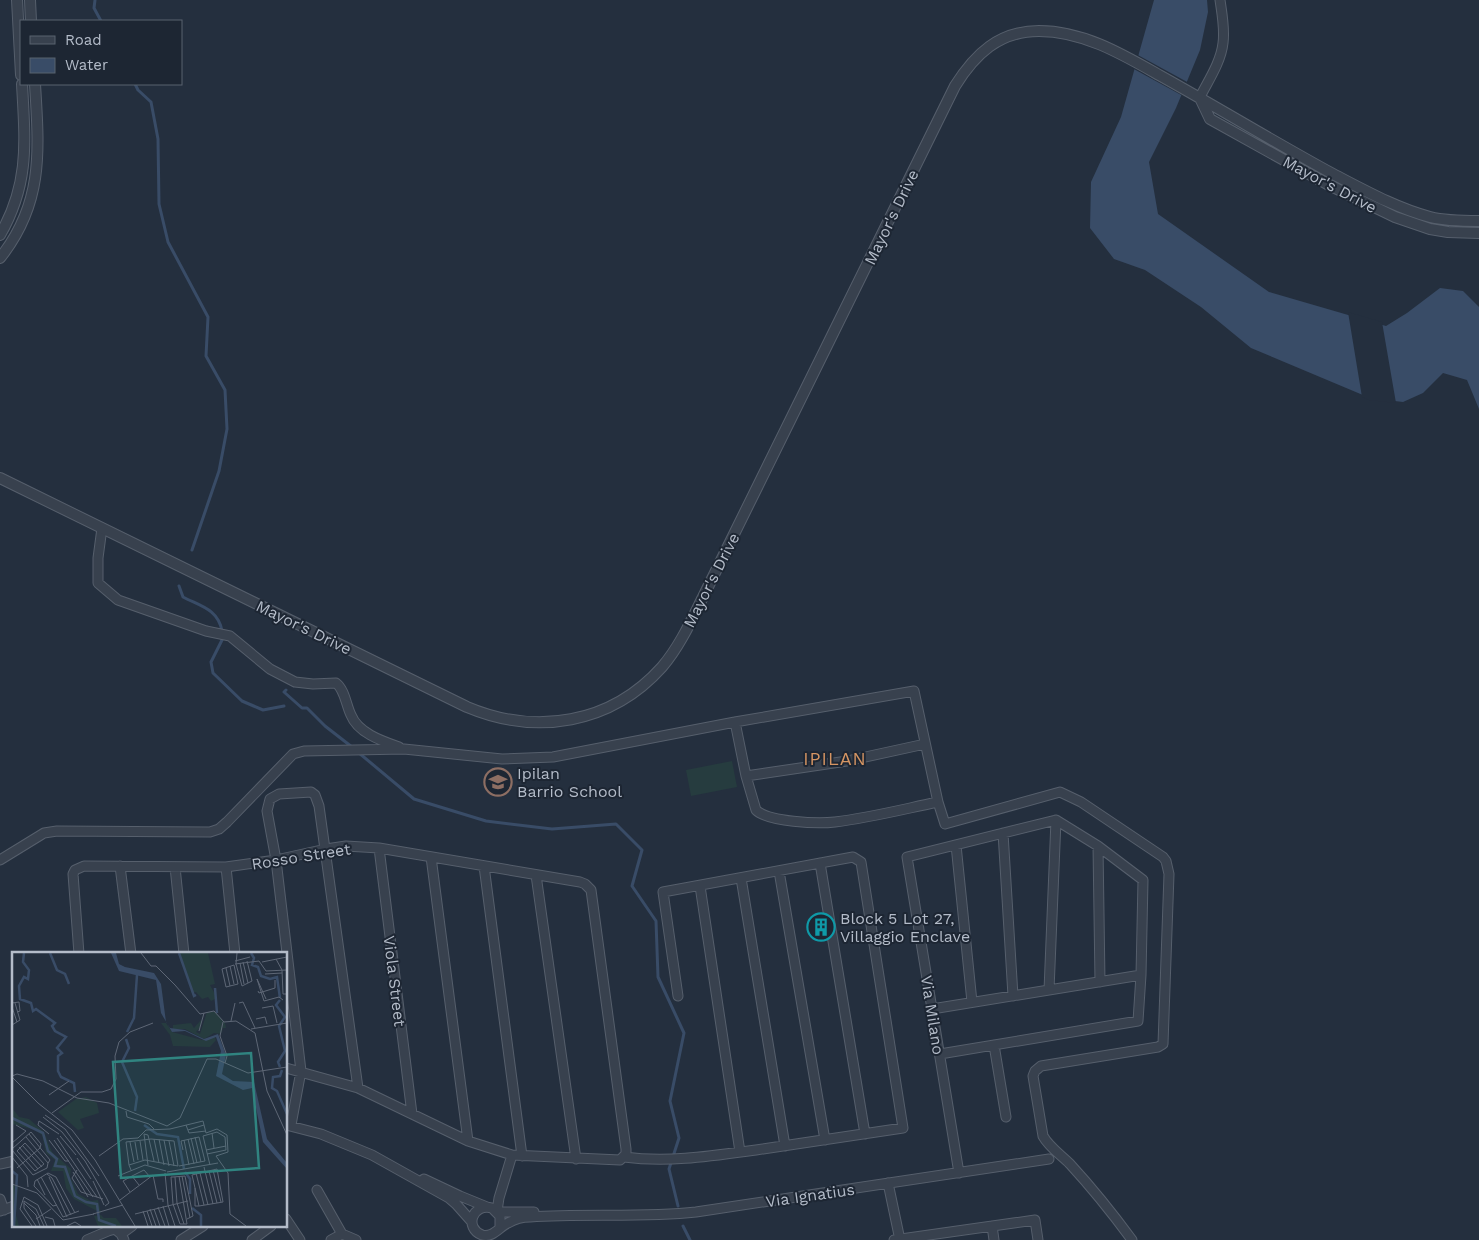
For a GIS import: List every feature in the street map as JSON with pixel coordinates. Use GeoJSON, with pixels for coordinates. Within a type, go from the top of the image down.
{"type":"FeatureCollection","features":[{"type":"Feature","properties":{"kind":"street"},"geometry":{"type":"LineString","coordinates":[[17,0],[20,56]]}},
{"type":"Feature","properties":{"kind":"street"},"geometry":{"type":"LineString","coordinates":[[30,0],[31,20]]}},
{"type":"Feature","properties":{"kind":"street"},"geometry":{"type":"LineString","coordinates":[[1196,95],[1217,63],[1223,44],[1220,0]]}},
{"type":"Feature","properties":{"kind":"street","name":"Mayor's Drive"},"geometry":{"type":"LineString","coordinates":[[0,478],[482,714],[516,722],[546,722],[581,718],[615,704],[646,683],[663,666],[685,632],[951,95],[970,64],[987,47],[1002,39],[1025,32],[1050,31],[1064,33],[1096,43],[1115,50],[1308,160],[1383,199],[1433,218],[1479,221]]}},
{"type":"Feature","properties":{"kind":"street"},"geometry":{"type":"LineString","coordinates":[[0,235],[16,200],[24,169],[25,146],[22,85]]}},
{"type":"Feature","properties":{"kind":"street"},"geometry":{"type":"LineString","coordinates":[[0,258],[22,222],[35,184],[38,150],[35,85]]}},
{"type":"Feature","properties":{"kind":"street","name":"Mayor's Drive"},"geometry":{"type":"LineString","coordinates":[[1196,95],[1210,119],[1378,210],[1430,229],[1448,232],[1479,233]]}},
{"type":"Feature","properties":{"kind":"street"},"geometry":{"type":"LineString","coordinates":[[1378,210],[1383,199]]}},
{"type":"Feature","properties":{"kind":"street"},"geometry":{"type":"LineString","coordinates":[[102,528],[98,558],[98,583],[112,596],[138,608],[206,631],[230,636],[270,669],[294,682],[336,683],[341,688],[351,716],[358,726],[382,740],[404,749]]}},
{"type":"Feature","properties":{"kind":"street"},"geometry":{"type":"LineString","coordinates":[[0,860],[44,833],[57,831],[210,832],[219,829],[293,754],[304,751],[404,749],[502,759],[553,758],[735,722],[914,692],[938,802],[945,824],[1060,792],[1081,802],[1166,861],[1169,874],[1163,1044],[1158,1047],[1041,1066],[1035,1070],[1033,1076],[1043,1136],[1046,1142],[1070,1165],[1132,1240]]}},
{"type":"Feature","properties":{"kind":"street"},"geometry":{"type":"LineString","coordinates":[[735,722],[746,776],[756,810],[760,814],[778,820],[833,822],[938,802]]}},
{"type":"Feature","properties":{"kind":"street"},"geometry":{"type":"LineString","coordinates":[[746,776],[847,761],[925,744]]}},
{"type":"Feature","properties":{"kind":"street"},"geometry":{"type":"LineString","coordinates":[[287,952],[276,860],[267,806],[270,799],[279,794],[304,792],[315,795],[320,806],[358,1088]]}},
{"type":"Feature","properties":{"kind":"street"},"geometry":{"type":"LineString","coordinates":[[1049,990],[1056,820]]}},
{"type":"Feature","properties":{"kind":"street"},"geometry":{"type":"LineString","coordinates":[[940,1054],[1138,1021],[1143,880],[1098,846],[1056,820],[956,845],[972,1002]]}},
{"type":"Feature","properties":{"kind":"street"},"geometry":{"type":"LineString","coordinates":[[1003,833],[1013,996]]}},
{"type":"Feature","properties":{"kind":"street","name":"Via Milano"},"geometry":{"type":"LineString","coordinates":[[956,845],[907,857],[959,1173]]}},
{"type":"Feature","properties":{"kind":"street","name":"Rosso Street"},"geometry":{"type":"LineString","coordinates":[[79,952],[73,880],[75,870],[84,866],[226,867],[276,860],[346,846],[378,848],[585,884],[591,890],[626,1149],[624,1158]]}},
{"type":"Feature","properties":{"kind":"street"},"geometry":{"type":"LineString","coordinates":[[1098,846],[1100,982]]}},
{"type":"Feature","properties":{"kind":"street","name":"Viola Street"},"geometry":{"type":"LineString","coordinates":[[378,848],[412,1114]]}},
{"type":"Feature","properties":{"kind":"street"},"geometry":{"type":"LineString","coordinates":[[431,857],[468,1140]]}},
{"type":"Feature","properties":{"kind":"street"},"geometry":{"type":"LineString","coordinates":[[288,1068],[358,1088],[468,1140],[512,1155],[522,1156],[614,1160],[624,1158],[645,1160],[681,1159],[904,1128],[861,862],[853,857],[663,892],[678,996]]}},
{"type":"Feature","properties":{"kind":"street"},"geometry":{"type":"LineString","coordinates":[[820,863],[865,1134]]}},
{"type":"Feature","properties":{"kind":"street"},"geometry":{"type":"LineString","coordinates":[[120,866],[131,952]]}},
{"type":"Feature","properties":{"kind":"street"},"geometry":{"type":"LineString","coordinates":[[484,866],[522,1156]]}},
{"type":"Feature","properties":{"kind":"street"},"geometry":{"type":"LineString","coordinates":[[175,867],[184,952]]}},
{"type":"Feature","properties":{"kind":"street"},"geometry":{"type":"LineString","coordinates":[[226,867],[235,952]]}},
{"type":"Feature","properties":{"kind":"street"},"geometry":{"type":"LineString","coordinates":[[779,871],[825,1140]]}},
{"type":"Feature","properties":{"kind":"street"},"geometry":{"type":"LineString","coordinates":[[536,874],[576,1158]]}},
{"type":"Feature","properties":{"kind":"street"},"geometry":{"type":"LineString","coordinates":[[741,878],[785,1146]]}},
{"type":"Feature","properties":{"kind":"street"},"geometry":{"type":"LineString","coordinates":[[700,886],[740,1152]]}},
{"type":"Feature","properties":{"kind":"street"},"geometry":{"type":"LineString","coordinates":[[288,961],[301,1071],[289,1125]]}},
{"type":"Feature","properties":{"kind":"street"},"geometry":{"type":"LineString","coordinates":[[932,1009],[1141,975]]}},
{"type":"Feature","properties":{"kind":"street"},"geometry":{"type":"LineString","coordinates":[[994,1045],[1006,1117]]}},
{"type":"Feature","properties":{"kind":"street","name":"Via Ignatius"},"geometry":{"type":"LineString","coordinates":[[289,1125],[321,1134],[372,1155],[449,1198],[473,1224]]}},
{"type":"Feature","properties":{"kind":"street"},"geometry":{"type":"LineString","coordinates":[[493,1209],[512,1155]]}},
{"type":"Feature","properties":{"kind":"street","name":"Via Ignatius"},"geometry":{"type":"LineString","coordinates":[[494,1234],[518,1219],[569,1215],[669,1215],[696,1212],[1049,1159]]}},
{"type":"Feature","properties":{"kind":"street","name":"Via Ignatius"},"geometry":{"type":"LineString","coordinates":[[395,1168],[493,1209],[569,1215]]}},
{"type":"Feature","properties":{"kind":"street"},"geometry":{"type":"LineString","coordinates":[[888,1184],[898,1240],[946,1236],[992,1226],[1035,1220],[1038,1240]]}},
{"type":"Feature","properties":{"kind":"street"},"geometry":{"type":"LineString","coordinates":[[317,1190],[342,1234],[356,1240]]}},
{"type":"Feature","properties":{"kind":"street"},"geometry":{"type":"LineString","coordinates":[[0,1199],[1,1211]]}},
{"type":"Feature","properties":{"kind":"street"},"geometry":{"type":"LineString","coordinates":[[474,1240],[472,1217],[478,1209],[493,1209]]}},
{"type":"Feature","properties":{"kind":"street"},"geometry":{"type":"LineString","coordinates":[[473,1224],[479,1234],[494,1234],[501,1220],[493,1209]]}},
{"type":"Feature","properties":{"kind":"street"},"geometry":{"type":"LineString","coordinates":[[288,1222],[300,1240]]}},
{"type":"Feature","properties":{"kind":"street"},"geometry":{"type":"LineString","coordinates":[[992,1226],[994,1240]]}},
{"type":"Feature","properties":{"kind":"street"},"geometry":{"type":"LineString","coordinates":[[181,1240],[200,1228]]}},
{"type":"Feature","properties":{"kind":"street"},"geometry":{"type":"LineString","coordinates":[[252,1240],[268,1228]]}},
{"type":"Feature","properties":{"kind":"street"},"geometry":{"type":"LineString","coordinates":[[87,1240],[115,1229],[123,1237]]}},
{"type":"Feature","properties":{"kind":"street"},"geometry":{"type":"LineString","coordinates":[[331,1240],[342,1234]]}},
{"type":"Feature","properties":{"kind":"green space"},"geometry":{"type":"Polygon","coordinates":[[[732,761],[737,787],[691,796],[686,770],[732,761]]]}},
{"type":"Feature","properties":{"kind":"water"},"geometry":{"type":"Polygon","coordinates":[[[1154,0],[1207,0],[1208,12],[1200,50],[1176,108],[1149,162],[1158,214],[1269,292],[1386,326],[1440,288],[1463,291],[1479,307],[1479,409],[1467,380],[1443,373],[1423,393],[1403,402],[1370,398],[1251,348],[1201,307],[1145,270],[1114,259],[1090,228],[1091,182],[1121,117],[1154,0]]]}},
{"type":"Feature","properties":{"kind":"pier"},"geometry":{"type":"Polygon","coordinates":[[[1136,54],[1189,83],[1183,96],[1132,68],[1136,54]]]}},
{"type":"Feature","properties":{"kind":"pier"},"geometry":{"type":"Polygon","coordinates":[[[1348,312],[1382,322],[1396,403],[1369,400],[1362,397],[1348,312]]]}},
{"type":"Feature","properties":{"kind":"waterway"},"geometry":{"type":"LineString","coordinates":[[95,0],[94,8],[100,20]]}},
{"type":"Feature","properties":{"kind":"waterway"},"geometry":{"type":"LineString","coordinates":[[136,85],[138,90],[151,102],[158,139],[159,204],[168,242],[208,317],[206,356],[225,390],[227,429],[219,471],[192,550]]}},
{"type":"Feature","properties":{"kind":"waterway"},"geometry":{"type":"LineString","coordinates":[[179,586],[183,597],[207,609],[217,618],[222,631]]}},
{"type":"Feature","properties":{"kind":"waterway"},"geometry":{"type":"LineString","coordinates":[[223,638],[211,662],[213,673],[242,701],[263,710],[284,706]]}},
{"type":"Feature","properties":{"kind":"waterway"},"geometry":{"type":"LineString","coordinates":[[286,690],[284,692],[302,708],[307,708],[325,726],[352,747]]}},
{"type":"Feature","properties":{"kind":"waterway"},"geometry":{"type":"LineString","coordinates":[[359,753],[414,799],[486,821],[552,829],[616,824],[642,850],[632,886],[656,921],[658,977],[684,1033],[670,1101],[679,1138],[669,1169],[678,1206]]}},
{"type":"Feature","properties":{"kind":"waterway"},"geometry":{"type":"LineString","coordinates":[[683,1226],[690,1240]]}},
{"type":"Feature","properties":{"kind":"place","name":"Ipilan Barrio School"},"geometry":{"type":"Point","coordinates":[498,782]}},
{"type":"Feature","properties":{"kind":"place","name":"Block 5 Lot 27, Villaggio Enclave"},"geometry":{"type":"Point","coordinates":[821,927]}},
{"type":"Feature","properties":{"kind":"district","name":"IPILAN"},"geometry":{"type":"Point","coordinates":[835,759]}}]}
